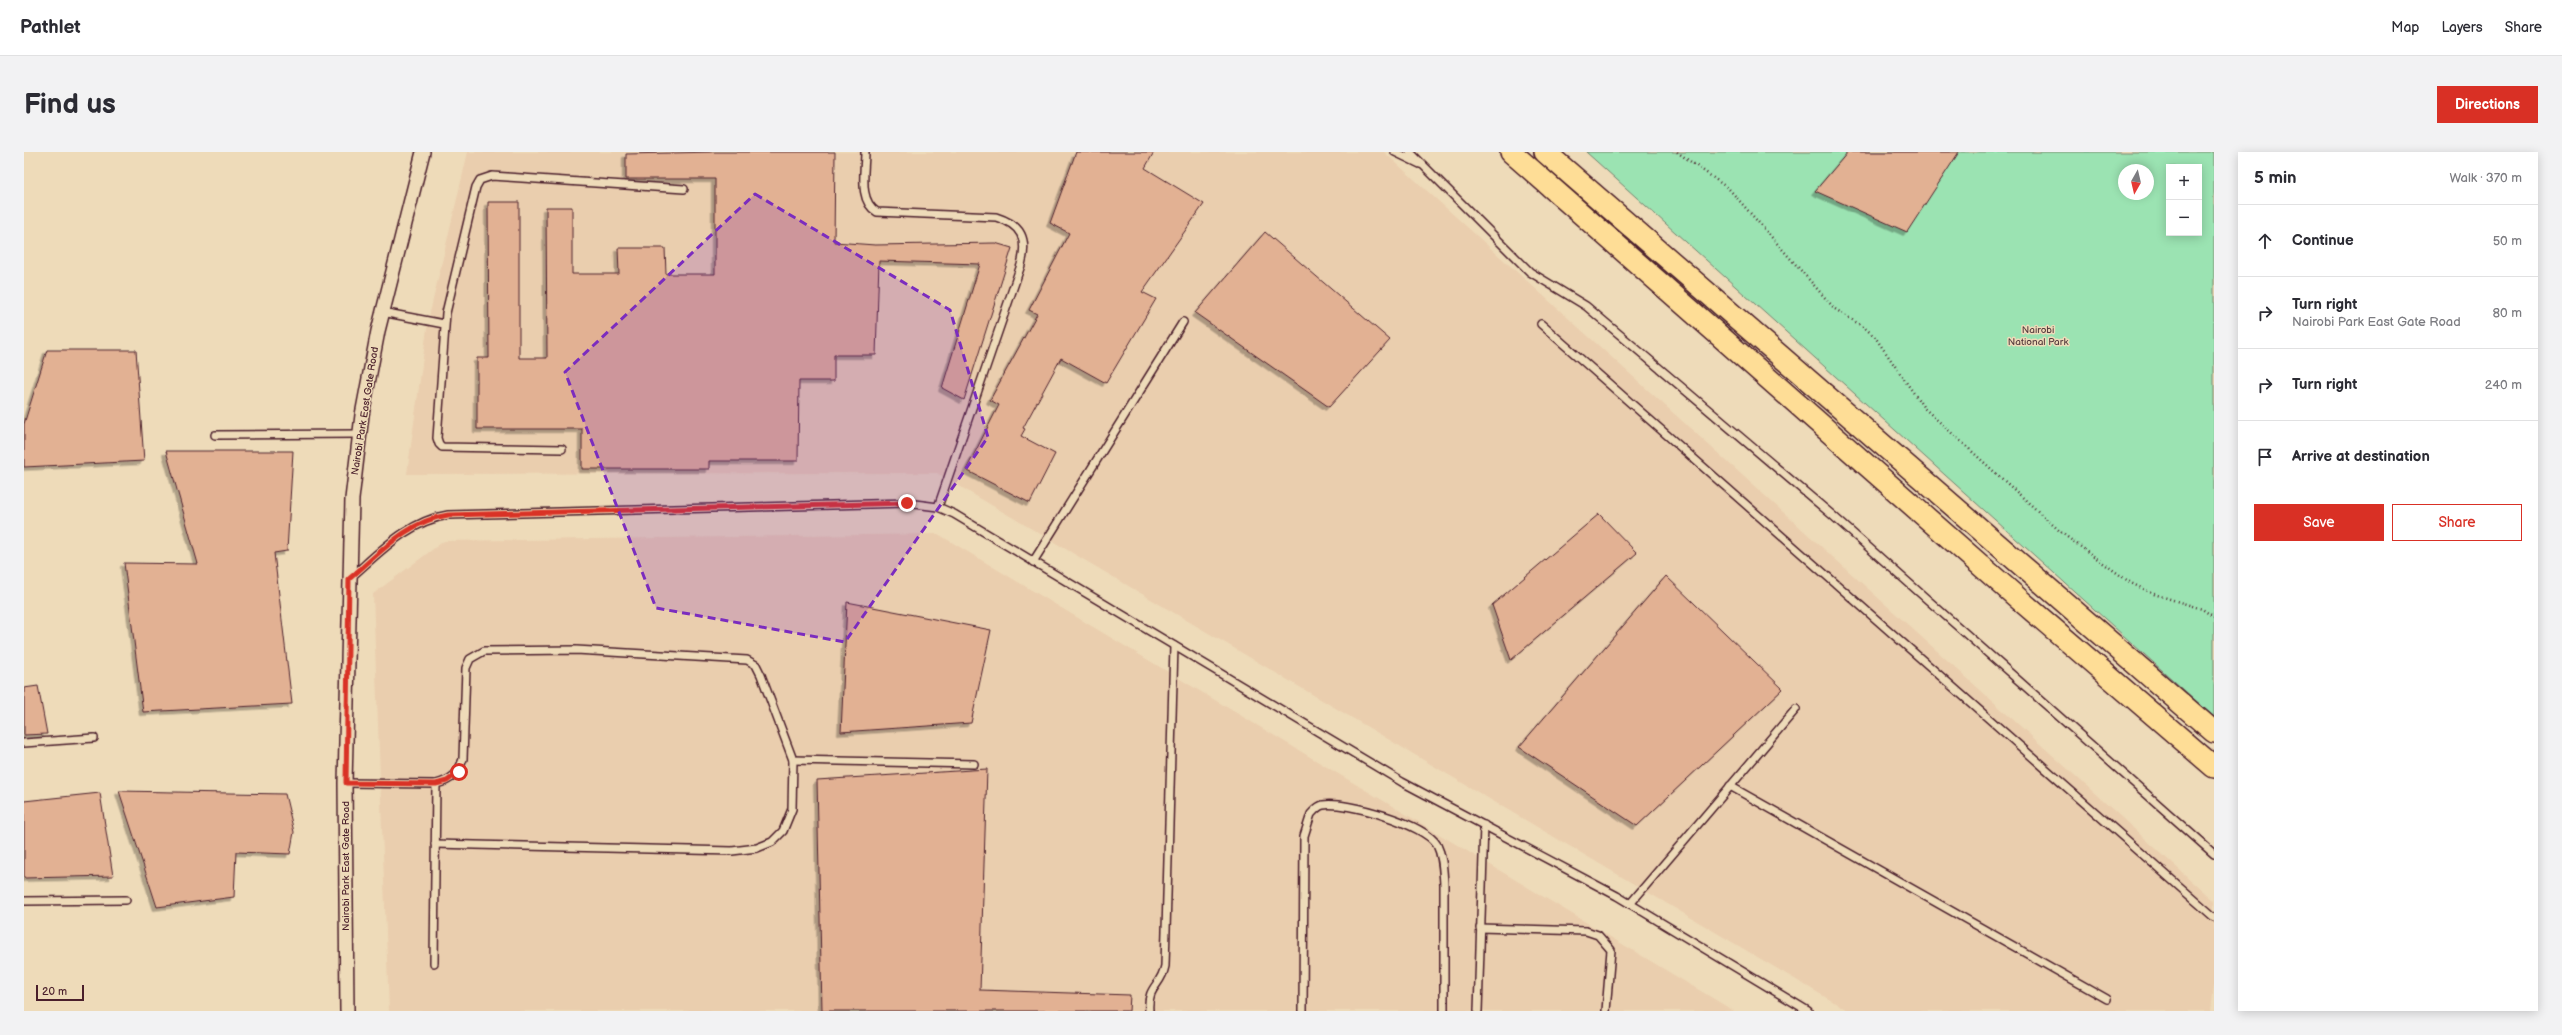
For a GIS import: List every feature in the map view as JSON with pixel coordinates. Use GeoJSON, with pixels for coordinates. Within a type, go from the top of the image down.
{"type":"FeatureCollection","features":[{"type":"Feature","properties":{"kind":"main road"},"geometry":{"type":"LineString","coordinates":[[1511,152],[2020,600],[2214,767]]}},
{"type":"Feature","properties":{"kind":"main road"},"geometry":{"type":"LineString","coordinates":[[1545,152],[2214,732]]}},
{"type":"Feature","properties":{"kind":"street","name":"Nairobi Park East Gate Road"},"geometry":{"type":"LineString","coordinates":[[347,1011],[346,783],[349,579],[352,499],[360,434],[382,312],[423,152]]}},
{"type":"Feature","properties":{"kind":"lane"},"geometry":{"type":"LineString","coordinates":[[865,152],[865,197],[869,207],[877,212],[996,216],[1009,220],[1019,230],[1024,239],[1024,254],[1021,266],[938,507]]}},
{"type":"Feature","properties":{"kind":"lane"},"geometry":{"type":"LineString","coordinates":[[1395,152],[1422,164]]}},
{"type":"Feature","properties":{"kind":"lane"},"geometry":{"type":"LineString","coordinates":[[1410,152],[1530,272],[1586,306],[1820,504],[2214,854]]}},
{"type":"Feature","properties":{"kind":"lane"},"geometry":{"type":"LineString","coordinates":[[562,449],[442,447],[437,438],[444,324],[476,187],[485,177],[684,189]]}},
{"type":"Feature","properties":{"kind":"lane"},"geometry":{"type":"LineString","coordinates":[[382,312],[444,324]]}},
{"type":"Feature","properties":{"kind":"lane"},"geometry":{"type":"LineString","coordinates":[[1033,562],[1183,322]]}},
{"type":"Feature","properties":{"kind":"lane"},"geometry":{"type":"LineString","coordinates":[[1541,324],[2214,917]]}},
{"type":"Feature","properties":{"kind":"lane"},"geometry":{"type":"LineString","coordinates":[[215,435],[360,434]]}},
{"type":"Feature","properties":{"kind":"lane"},"geometry":{"type":"LineString","coordinates":[[349,579],[403,532],[423,520],[448,515],[907,503],[938,507],[954,514],[1402,782],[1630,904],[1808,1011]]}},
{"type":"Feature","properties":{"kind":"lane"},"geometry":{"type":"LineString","coordinates":[[1149,1011],[1150,992],[1164,973],[1166,966],[1174,646]]}},
{"type":"Feature","properties":{"kind":"lane"},"geometry":{"type":"LineString","coordinates":[[346,783],[436,784],[447,781],[459,772],[464,759],[466,668],[470,659],[484,651],[576,650],[747,660],[756,665],[761,675],[793,760],[792,809],[782,831],[772,842],[758,848],[732,851],[435,844]]}},
{"type":"Feature","properties":{"kind":"lane"},"geometry":{"type":"LineString","coordinates":[[1630,904],[1796,709]]}},
{"type":"Feature","properties":{"kind":"lane"},"geometry":{"type":"LineString","coordinates":[[24,743],[94,738]]}},
{"type":"Feature","properties":{"kind":"lane"},"geometry":{"type":"LineString","coordinates":[[793,760],[974,764]]}},
{"type":"Feature","properties":{"kind":"lane"},"geometry":{"type":"LineString","coordinates":[[434,963],[436,784]]}},
{"type":"Feature","properties":{"kind":"lane"},"geometry":{"type":"LineString","coordinates":[[1730,786],[2107,999]]}},
{"type":"Feature","properties":{"kind":"lane"},"geometry":{"type":"LineString","coordinates":[[1303,1011],[1304,836],[1311,814],[1324,805],[1354,808],[1391,816],[1422,833],[1436,844],[1443,863],[1444,877],[1444,1011]]}},
{"type":"Feature","properties":{"kind":"lane"},"geometry":{"type":"LineString","coordinates":[[1478,1011],[1484,825]]}},
{"type":"Feature","properties":{"kind":"lane"},"geometry":{"type":"LineString","coordinates":[[24,901],[126,900]]}},
{"type":"Feature","properties":{"kind":"lane"},"geometry":{"type":"LineString","coordinates":[[1480,928],[1575,930],[1598,935],[1611,950],[1606,1011]]}},
{"type":"Feature","properties":{"kind":"path"},"geometry":{"type":"LineString","coordinates":[[1677,152],[1729,189],[1836,309],[1865,328],[1875,337],[1911,392],[1929,413],[2062,534],[2131,583],[2154,594],[2202,609],[2214,617]]}},
{"type":"Feature","properties":{"kind":"highlighted area"},"geometry":{"type":"Polygon","coordinates":[[[755,194],[950,310],[988,437],[845,642],[656,608],[565,372],[755,194]]]}},
{"type":"Feature","properties":{"kind":"shaded area"},"geometry":{"type":"Polygon","coordinates":[[[468,152],[1384,152],[2214,901],[2214,986],[2211,1011],[1849,1011],[937,473],[407,474],[428,321],[468,152]]]}},
{"type":"Feature","properties":{"kind":"shaded area"},"geometry":{"type":"Polygon","coordinates":[[[938,534],[1734,1011],[389,1011],[373,594],[444,541],[938,534]]]}},
{"type":"Feature","properties":{"kind":"green space","name":"Nairobi National Park"},"geometry":{"type":"Polygon","coordinates":[[[1586,152],[2214,152],[2214,717],[1586,152]]]}},
{"type":"Feature","properties":{"kind":"building"},"geometry":{"type":"Polygon","coordinates":[[[835,152],[834,242],[875,245],[995,243],[1012,248],[964,400],[942,388],[980,264],[879,261],[876,355],[834,355],[834,381],[799,381],[798,461],[709,461],[709,469],[582,469],[582,429],[477,429],[477,358],[489,358],[488,202],[519,202],[519,358],[547,358],[546,207],[572,207],[572,274],[619,274],[618,248],[665,248],[666,274],[715,274],[715,179],[626,179],[626,154],[835,152]]]}},
{"type":"Feature","properties":{"kind":"building"},"geometry":{"type":"Polygon","coordinates":[[[1076,152],[1154,152],[1145,168],[1204,204],[1142,292],[1156,299],[1106,383],[1061,358],[1023,428],[1025,429],[1021,436],[1055,454],[1030,503],[966,470],[999,405],[990,400],[1037,314],[1029,310],[1069,233],[1050,223],[1076,152]]]}},
{"type":"Feature","properties":{"kind":"building"},"geometry":{"type":"Polygon","coordinates":[[[1848,152],[1959,152],[1907,232],[1815,191],[1848,152]]]}},
{"type":"Feature","properties":{"kind":"building"},"geometry":{"type":"Polygon","coordinates":[[[1265,232],[1390,340],[1329,407],[1195,313],[1265,232]]]}},
{"type":"Feature","properties":{"kind":"building"},"geometry":{"type":"Polygon","coordinates":[[[47,350],[136,350],[144,461],[24,467],[24,424],[47,350]]]}},
{"type":"Feature","properties":{"kind":"building"},"geometry":{"type":"Polygon","coordinates":[[[166,451],[293,451],[287,551],[274,553],[292,704],[143,712],[124,563],[198,564],[166,451]]]}},
{"type":"Feature","properties":{"kind":"building"},"geometry":{"type":"Polygon","coordinates":[[[1599,514],[1637,553],[1511,660],[1492,605],[1599,514]]]}},
{"type":"Feature","properties":{"kind":"building"},"geometry":{"type":"Polygon","coordinates":[[[1666,576],[1783,689],[1637,826],[1519,747],[1666,576]]]}},
{"type":"Feature","properties":{"kind":"building"},"geometry":{"type":"Polygon","coordinates":[[[847,602],[991,630],[971,723],[841,732],[847,602]]]}},
{"type":"Feature","properties":{"kind":"building"},"geometry":{"type":"Polygon","coordinates":[[[38,686],[47,734],[24,735],[24,688],[38,686]]]}},
{"type":"Feature","properties":{"kind":"building"},"geometry":{"type":"Polygon","coordinates":[[[987,769],[980,990],[1130,995],[1129,1011],[822,1011],[817,780],[987,769]]]}},
{"type":"Feature","properties":{"kind":"building"},"geometry":{"type":"Polygon","coordinates":[[[119,791],[285,794],[294,832],[290,854],[236,852],[234,897],[157,907],[119,791]]]}},
{"type":"Feature","properties":{"kind":"building"},"geometry":{"type":"Polygon","coordinates":[[[100,793],[113,876],[24,878],[24,801],[100,793]]]}},
{"type":"Feature","properties":{"kind":"route"},"geometry":{"type":"LineString","coordinates":[[459,772],[447,781],[436,784],[346,783],[349,579],[403,532],[423,520],[448,515],[907,503]]}}]}
